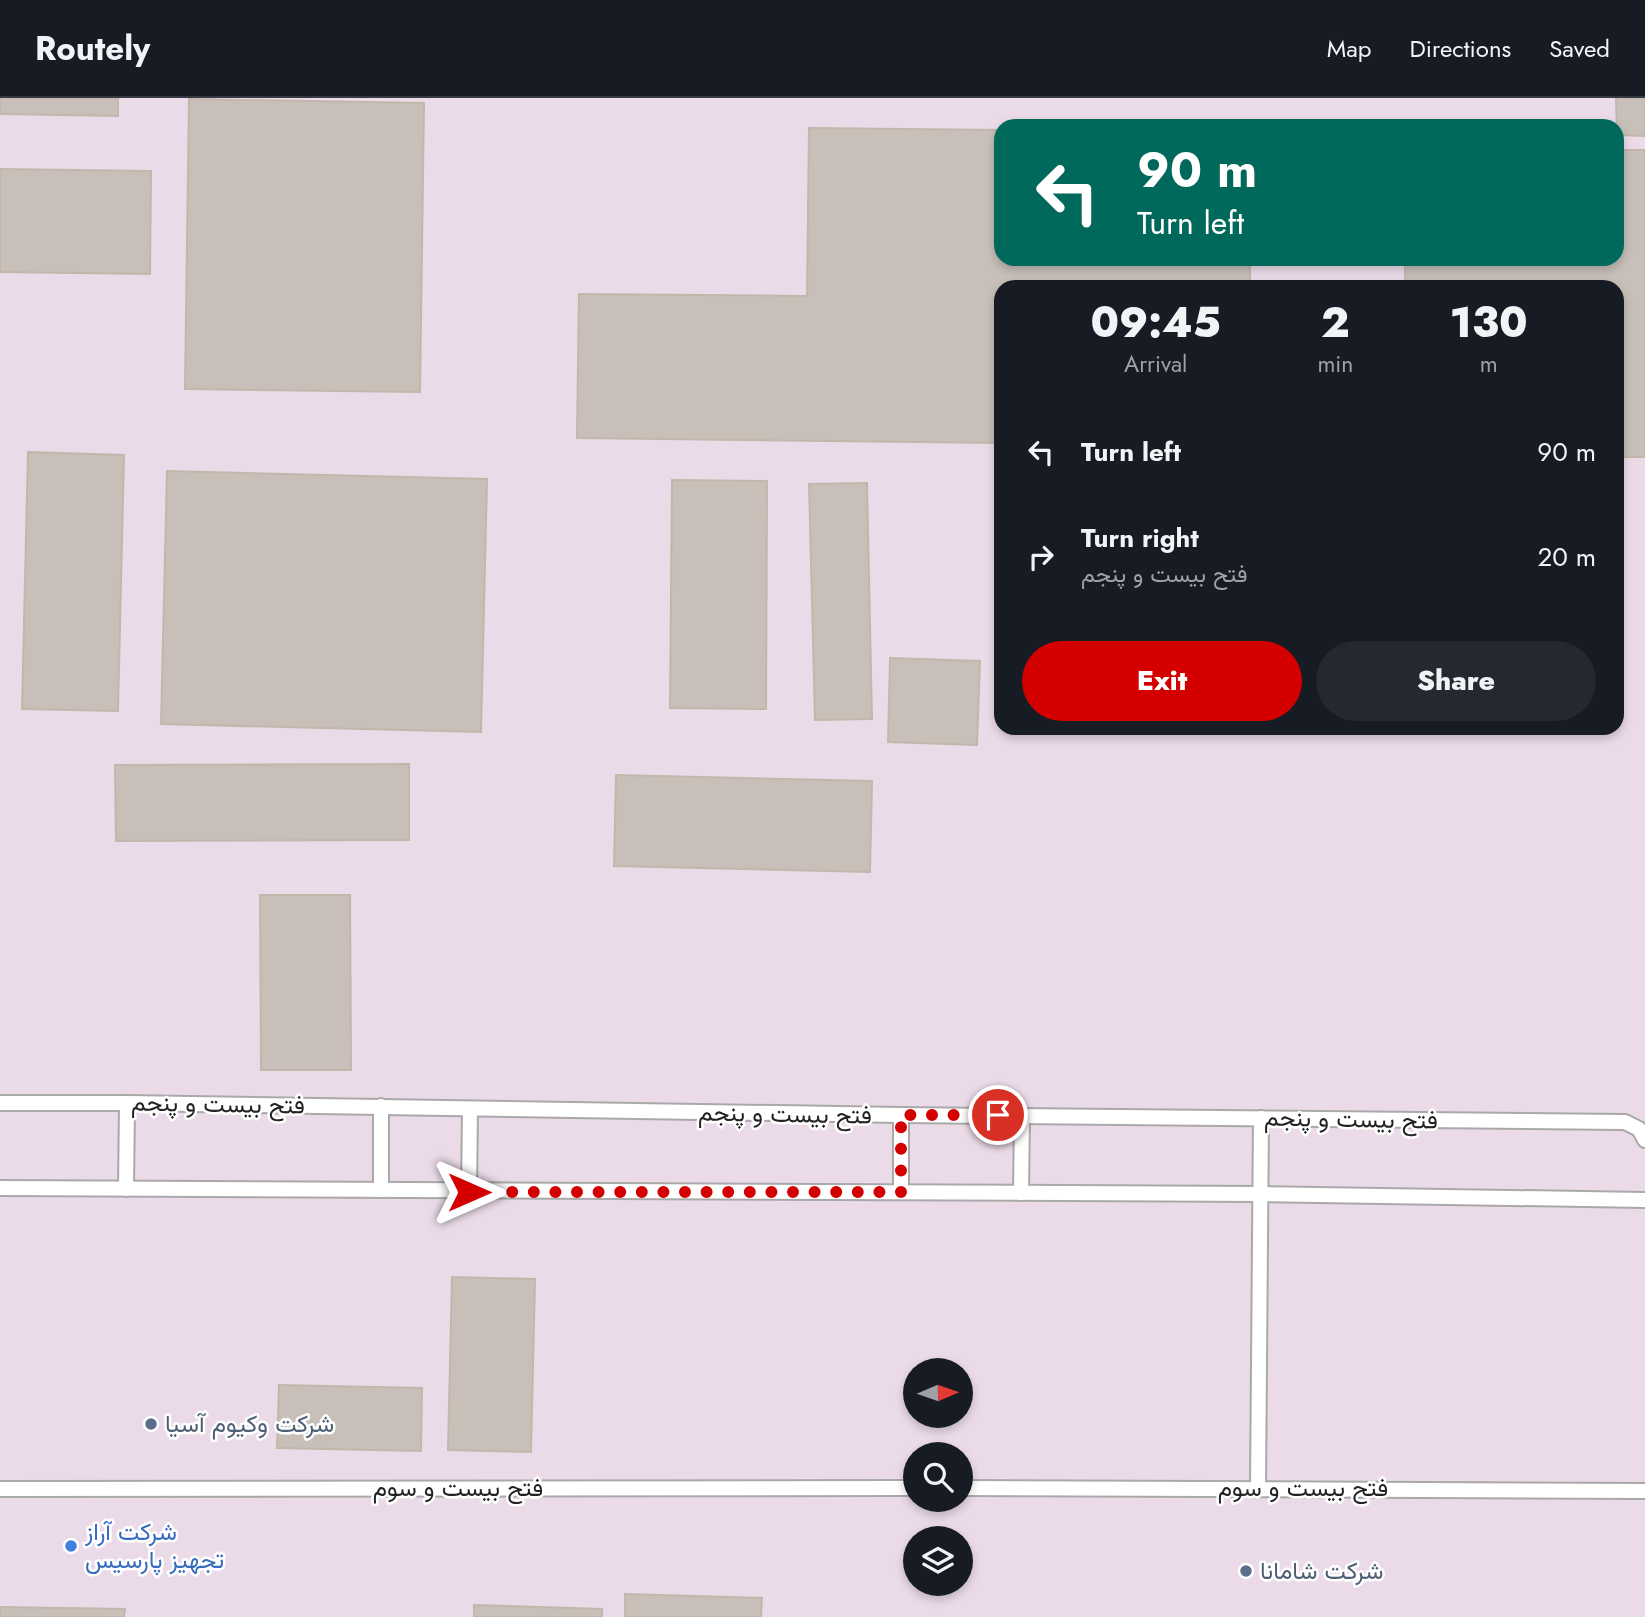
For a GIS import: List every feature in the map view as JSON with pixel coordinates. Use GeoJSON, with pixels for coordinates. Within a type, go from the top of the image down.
{"type":"FeatureCollection","features":[{"type":"Feature","properties":{"kind":"lane","name":"فتح بیست و پنجم"},"geometry":{"type":"LineString","coordinates":[[0,1103],[1625,1122],[1639,1129],[1645,1140]]}},
{"type":"Feature","properties":{"kind":"lane"},"geometry":{"type":"LineString","coordinates":[[126,1189],[127,1103]]}},
{"type":"Feature","properties":{"kind":"lane"},"geometry":{"type":"LineString","coordinates":[[381,1106],[381,1190]]}},
{"type":"Feature","properties":{"kind":"lane"},"geometry":{"type":"LineString","coordinates":[[469,1192],[470,1109]]}},
{"type":"Feature","properties":{"kind":"lane"},"geometry":{"type":"LineString","coordinates":[[901,1115],[901,1192]]}},
{"type":"Feature","properties":{"kind":"lane"},"geometry":{"type":"LineString","coordinates":[[1021,1193],[1022,1115]]}},
{"type":"Feature","properties":{"kind":"lane"},"geometry":{"type":"LineString","coordinates":[[1258,1488],[1261,1118]]}},
{"type":"Feature","properties":{"kind":"lane"},"geometry":{"type":"LineString","coordinates":[[0,1188],[1261,1194],[1645,1199]]}},
{"type":"Feature","properties":{"kind":"lane","name":"فتح بیست و سوم"},"geometry":{"type":"LineString","coordinates":[[0,1489],[903,1488]]}},
{"type":"Feature","properties":{"kind":"lane","name":"فتح بیست و سوم"},"geometry":{"type":"LineString","coordinates":[[973,1488],[1645,1491]]}},
{"type":"Feature","properties":{"kind":"shaded area"},"geometry":{"type":"Polygon","coordinates":[[[0,98],[1645,98],[1645,1617],[0,1617],[0,98]]]}},
{"type":"Feature","properties":{"kind":"building"},"geometry":{"type":"Polygon","coordinates":[[[0,98],[118,98],[118,116],[0,114],[0,98]]]}},
{"type":"Feature","properties":{"kind":"building"},"geometry":{"type":"Polygon","coordinates":[[[1616,98],[1645,98],[1645,136],[1624,135],[1624,119],[1617,119],[1616,98]]]}},
{"type":"Feature","properties":{"kind":"building"},"geometry":{"type":"Polygon","coordinates":[[[189,99],[424,103],[420,392],[185,389],[189,99]]]}},
{"type":"Feature","properties":{"kind":"building"},"geometry":{"type":"Polygon","coordinates":[[[809,128],[994,130],[994,266],[1250,266],[1250,280],[994,280],[994,443],[577,438],[579,294],[807,296],[809,128]]]}},
{"type":"Feature","properties":{"kind":"building"},"geometry":{"type":"Polygon","coordinates":[[[1624,150],[1645,150],[1645,457],[1624,457],[1624,280],[1405,280],[1405,266],[1624,266],[1624,150]]]}},
{"type":"Feature","properties":{"kind":"building"},"geometry":{"type":"Polygon","coordinates":[[[0,169],[151,171],[150,274],[0,272],[0,169]]]}},
{"type":"Feature","properties":{"kind":"building"},"geometry":{"type":"Polygon","coordinates":[[[28,452],[124,455],[118,711],[22,709],[28,452]]]}},
{"type":"Feature","properties":{"kind":"building"},"geometry":{"type":"Polygon","coordinates":[[[167,471],[487,479],[481,732],[161,724],[167,471]]]}},
{"type":"Feature","properties":{"kind":"building"},"geometry":{"type":"Polygon","coordinates":[[[672,480],[767,481],[766,709],[670,708],[672,480]]]}},
{"type":"Feature","properties":{"kind":"building"},"geometry":{"type":"Polygon","coordinates":[[[867,483],[872,719],[815,720],[809,484],[867,483]]]}},
{"type":"Feature","properties":{"kind":"building"},"geometry":{"type":"Polygon","coordinates":[[[890,658],[980,661],[977,745],[888,742],[890,658]]]}},
{"type":"Feature","properties":{"kind":"building"},"geometry":{"type":"Polygon","coordinates":[[[409,764],[409,840],[116,841],[115,765],[409,764]]]}},
{"type":"Feature","properties":{"kind":"building"},"geometry":{"type":"Polygon","coordinates":[[[616,775],[872,781],[870,872],[614,866],[616,775]]]}},
{"type":"Feature","properties":{"kind":"building"},"geometry":{"type":"Polygon","coordinates":[[[260,895],[350,895],[351,1070],[261,1070],[260,895]]]}},
{"type":"Feature","properties":{"kind":"building"},"geometry":{"type":"Polygon","coordinates":[[[452,1277],[535,1279],[531,1452],[448,1450],[452,1277]]]}},
{"type":"Feature","properties":{"kind":"building"},"geometry":{"type":"Polygon","coordinates":[[[279,1385],[422,1388],[421,1451],[277,1448],[279,1385]]]}},
{"type":"Feature","properties":{"kind":"building"},"geometry":{"type":"Polygon","coordinates":[[[625,1594],[762,1598],[761,1617],[625,1617],[625,1594]]]}},
{"type":"Feature","properties":{"kind":"building"},"geometry":{"type":"Polygon","coordinates":[[[474,1605],[602,1609],[602,1617],[474,1617],[474,1605]]]}},
{"type":"Feature","properties":{"kind":"building"},"geometry":{"type":"Polygon","coordinates":[[[0,1607],[125,1609],[124,1617],[0,1617],[0,1607]]]}},
{"type":"Feature","properties":{"kind":"place","name":"شرکت وکیوم آسیا"},"geometry":{"type":"Point","coordinates":[151,1424]}},
{"type":"Feature","properties":{"kind":"place","name":"شرکت آراز تجهیز پارسیس"},"geometry":{"type":"Point","coordinates":[71,1546]}},
{"type":"Feature","properties":{"kind":"place","name":"شرکت شامانا"},"geometry":{"type":"Point","coordinates":[1246,1571]}},
{"type":"Feature","properties":{"kind":"route"},"geometry":{"type":"LineString","coordinates":[[469,1192],[901,1192],[901,1115],[998,1115]]}}]}
